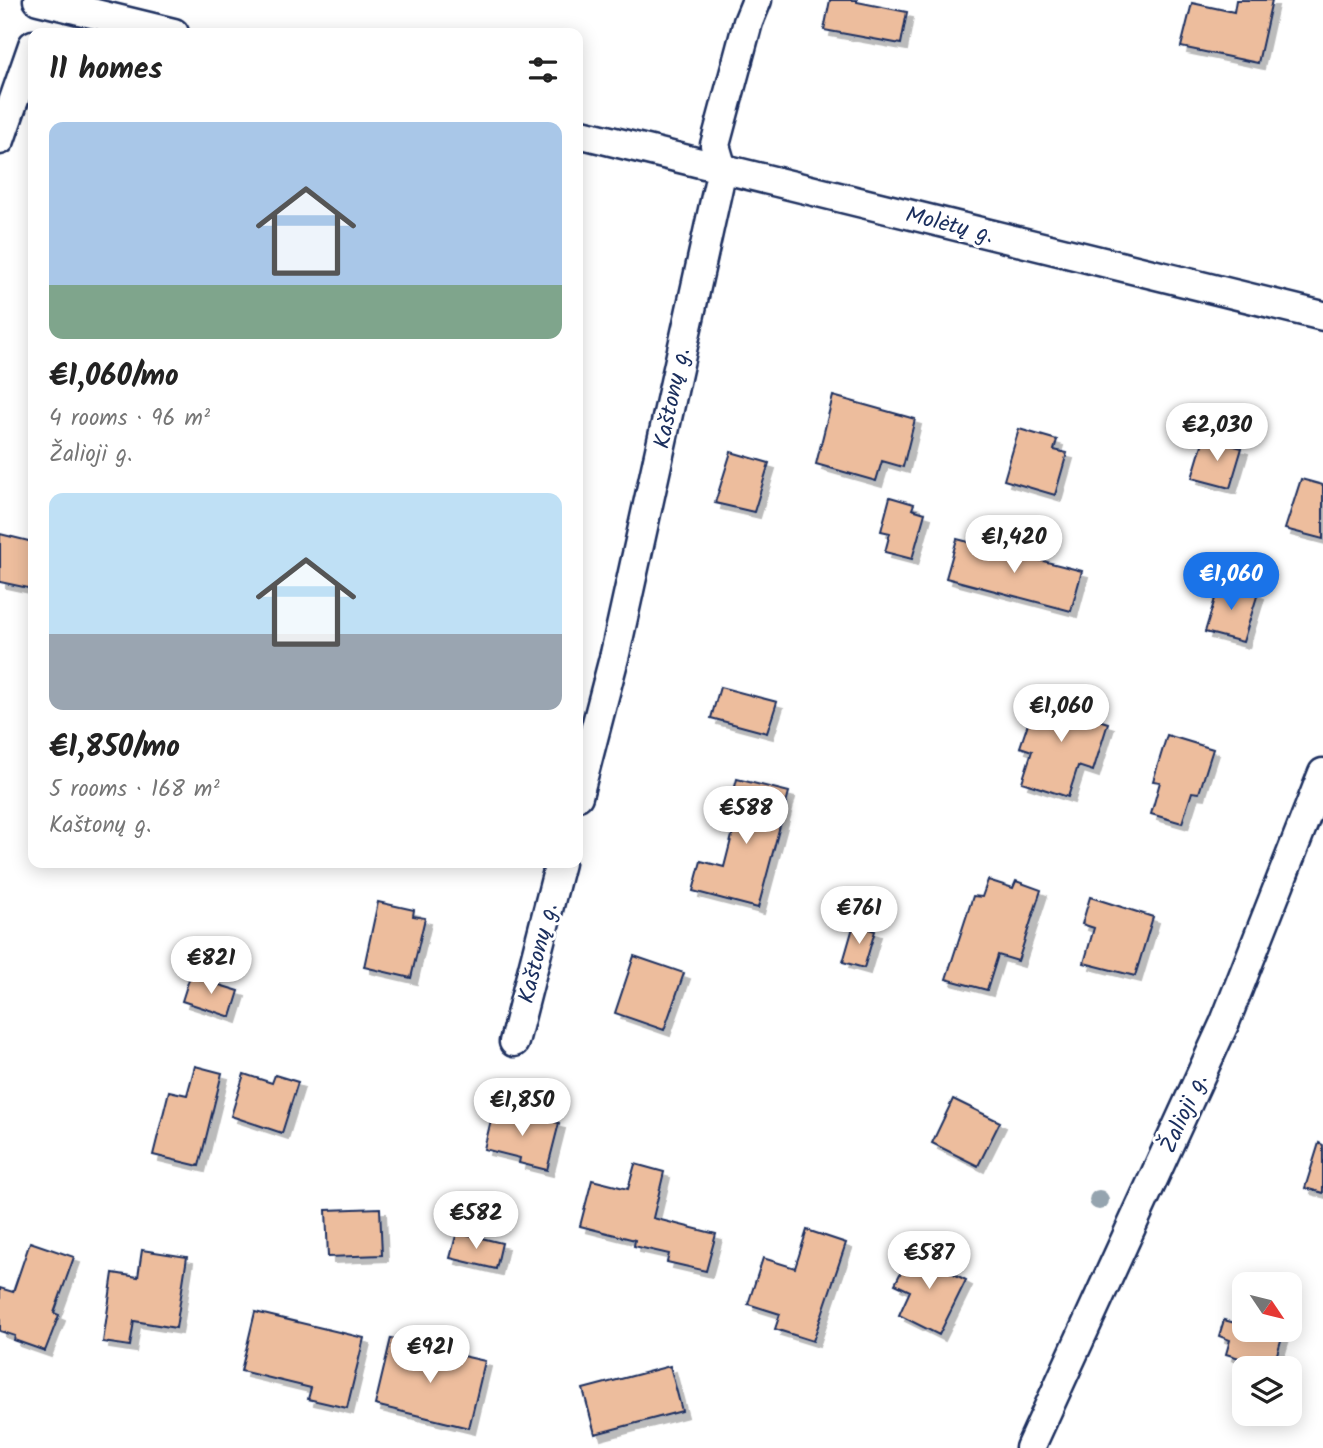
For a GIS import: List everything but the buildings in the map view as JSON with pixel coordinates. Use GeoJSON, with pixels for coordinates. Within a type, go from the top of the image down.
{"type":"FeatureCollection","features":[{"type":"Feature","properties":{"kind":"street","name":"Kaštonų g."},"geometry":{"type":"LineString","coordinates":[[583,777],[615,654],[722,169],[715,145],[757,0]]}},
{"type":"Feature","properties":{"kind":"street"},"geometry":{"type":"LineString","coordinates":[[38,28],[45,1],[154,28]]}},
{"type":"Feature","properties":{"kind":"street"},"geometry":{"type":"LineString","coordinates":[[0,140],[28,59]]}},
{"type":"Feature","properties":{"kind":"street","name":"Molėtų g."},"geometry":{"type":"LineString","coordinates":[[583,134],[1323,316]]}},
{"type":"Feature","properties":{"kind":"street","name":"Žalioji g."},"geometry":{"type":"LineString","coordinates":[[1030,1448],[1225,1022],[1323,773]]}},
{"type":"Feature","properties":{"kind":"street","name":"Kaštonų g."},"geometry":{"type":"LineString","coordinates":[[514,1042],[559,868]]}}]}
